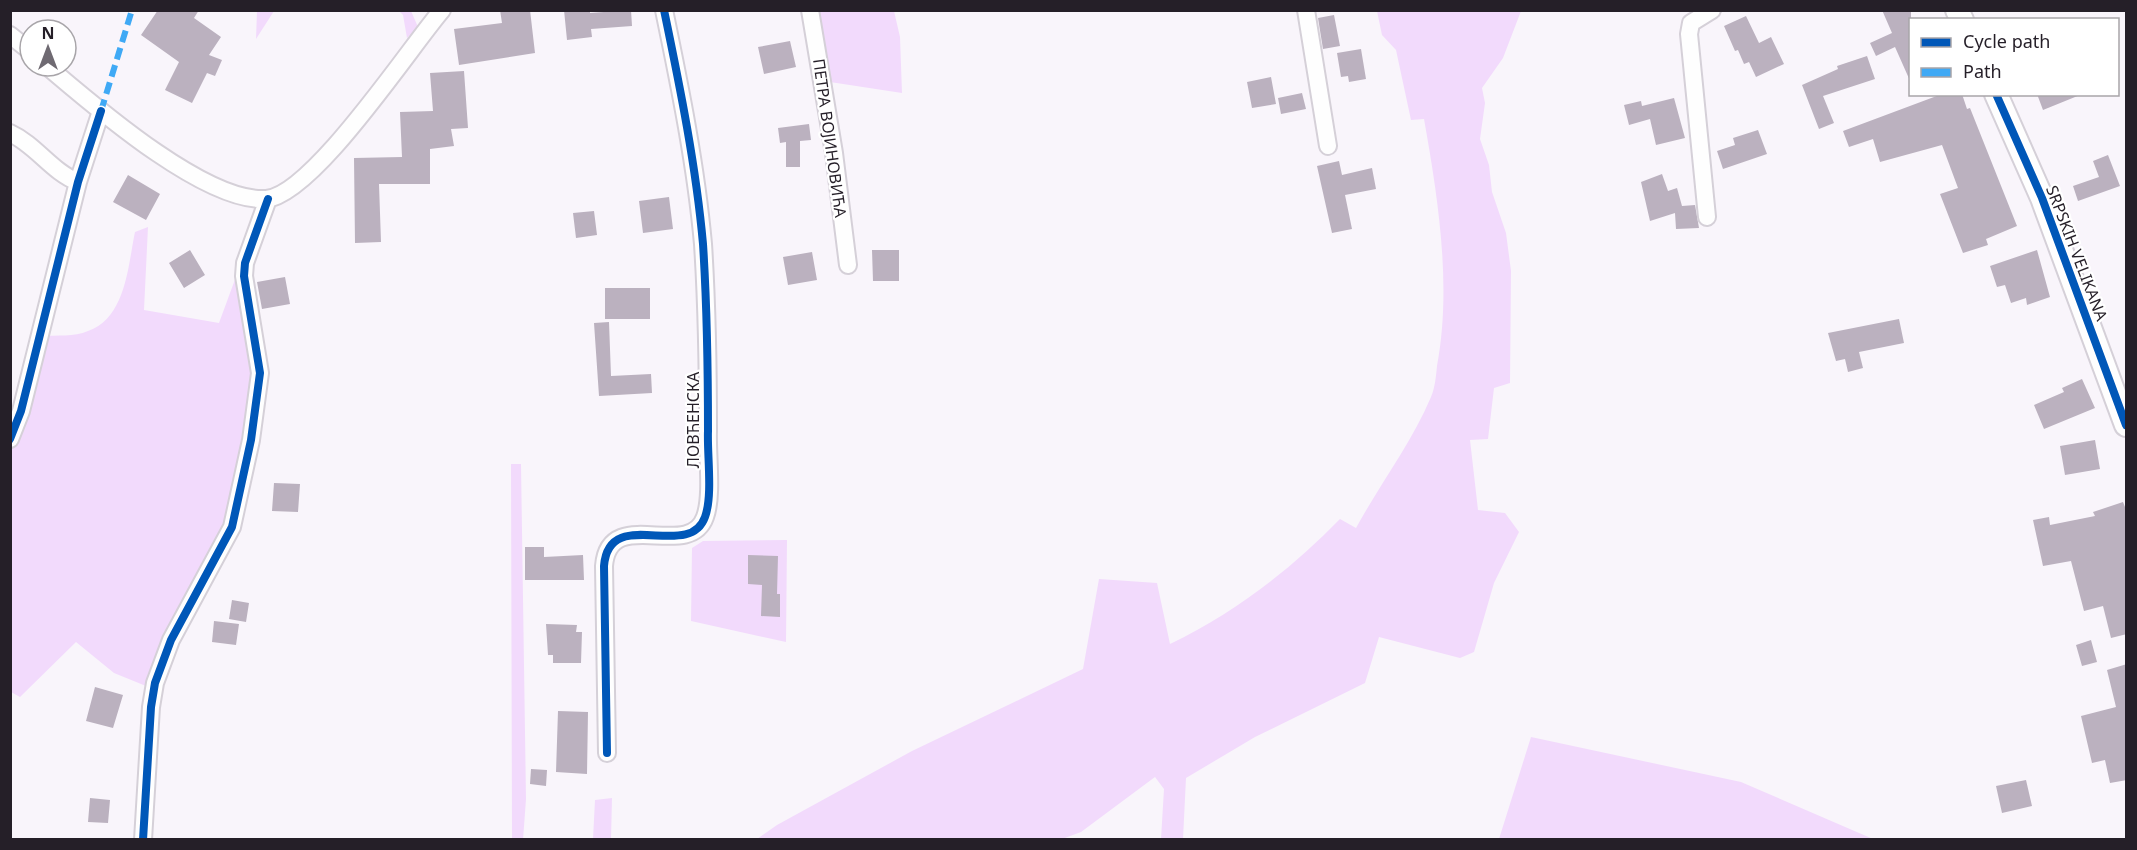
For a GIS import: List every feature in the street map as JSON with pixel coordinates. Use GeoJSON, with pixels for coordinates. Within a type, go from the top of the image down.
{"type":"FeatureCollection","features":[{"type":"Feature","properties":{"kind":"main road","name":"SRPSKIH VELIKANA"},"geometry":{"type":"LineString","coordinates":[[1997,96],[2042,198],[2127,425]]}},
{"type":"Feature","properties":{"kind":"street"},"geometry":{"type":"LineString","coordinates":[[61,78],[101,111],[197,178],[235,194],[268,199],[284,191],[303,176],[364,115],[442,10]]}},
{"type":"Feature","properties":{"kind":"street","name":"ЛОВЋЕНСКА"},"geometry":{"type":"LineString","coordinates":[[607,753],[604,566],[606,550],[613,541],[625,536],[675,535],[694,530],[705,518],[708,498],[708,396],[702,243],[690,154],[664,10]]}},
{"type":"Feature","properties":{"kind":"street","name":"ПЕТРА ВОЈИНОВИЋА"},"geometry":{"type":"LineString","coordinates":[[810,10],[834,153],[848,266]]}},
{"type":"Feature","properties":{"kind":"street"},"geometry":{"type":"LineString","coordinates":[[1306,10],[1328,146]]}},
{"type":"Feature","properties":{"kind":"street"},"geometry":{"type":"LineString","coordinates":[[1707,217],[1689,34],[1691,23],[1712,10]]}},
{"type":"Feature","properties":{"kind":"street"},"geometry":{"type":"LineString","coordinates":[[10,439],[21,411],[78,182],[101,111]]}},
{"type":"Feature","properties":{"kind":"street"},"geometry":{"type":"LineString","coordinates":[[10,133],[23,140],[69,179],[78,182]]}},
{"type":"Feature","properties":{"kind":"street"},"geometry":{"type":"LineString","coordinates":[[143,840],[150,719],[155,683],[171,640],[232,526],[249,450],[260,373],[244,276],[245,262],[268,199]]}},
{"type":"Feature","properties":{"kind":"shaded area"},"geometry":{"type":"Polygon","coordinates":[[[257,11],[274,11],[256,39],[257,11]]]}},
{"type":"Feature","properties":{"kind":"shaded area"},"geometry":{"type":"Polygon","coordinates":[[[399,11],[411,11],[418,27],[407,38],[403,15],[399,11]]]}},
{"type":"Feature","properties":{"kind":"shaded area"},"geometry":{"type":"Polygon","coordinates":[[[818,11],[894,11],[900,37],[902,93],[830,82],[818,11]]]}},
{"type":"Feature","properties":{"kind":"shaded area"},"geometry":{"type":"Polygon","coordinates":[[[1377,11],[1521,11],[1503,58],[1482,88],[1485,103],[1480,139],[1489,165],[1492,192],[1506,233],[1511,271],[1510,383],[1494,388],[1488,439],[1470,440],[1478,510],[1505,513],[1519,532],[1494,583],[1474,652],[1460,658],[1379,637],[1365,683],[1255,737],[1186,778],[1183,839],[1161,839],[1164,789],[1155,777],[1081,832],[1062,839],[757,839],[777,825],[912,751],[1083,669],[1099,579],[1157,583],[1170,644],[1217,619],[1261,589],[1301,556],[1340,519],[1356,528],[1414,431],[1431,397],[1436,378],[1443,305],[1438,211],[1424,119],[1411,120],[1396,50],[1382,35],[1377,11]]]}},
{"type":"Feature","properties":{"kind":"shaded area"},"geometry":{"type":"Polygon","coordinates":[[[148,227],[144,310],[219,323],[237,274],[240,312],[251,351],[253,394],[231,507],[146,686],[114,673],[76,642],[20,697],[11,692],[11,453],[42,336],[83,333],[101,324],[110,315],[123,289],[135,232],[148,227]]]}},
{"type":"Feature","properties":{"kind":"shaded area"},"geometry":{"type":"Polygon","coordinates":[[[511,464],[521,464],[526,799],[523,840],[512,839],[511,464]]]}},
{"type":"Feature","properties":{"kind":"shaded area"},"geometry":{"type":"Polygon","coordinates":[[[787,540],[786,642],[691,621],[692,548],[703,541],[787,540]]]}},
{"type":"Feature","properties":{"kind":"shaded area"},"geometry":{"type":"Polygon","coordinates":[[[1531,737],[1741,782],[1873,839],[1499,839],[1531,737]]]}},
{"type":"Feature","properties":{"kind":"shaded area"},"geometry":{"type":"Polygon","coordinates":[[[612,798],[611,839],[593,839],[595,800],[612,798]]]}},
{"type":"Feature","properties":{"kind":"building"},"geometry":{"type":"Polygon","coordinates":[[[158,10],[199,10],[194,18],[221,37],[209,55],[222,60],[215,76],[207,73],[192,103],[165,90],[179,62],[141,35],[158,10]]]}},
{"type":"Feature","properties":{"kind":"building"},"geometry":{"type":"Polygon","coordinates":[[[500,10],[530,10],[535,53],[459,65],[454,29],[502,23],[500,10]]]}},
{"type":"Feature","properties":{"kind":"building"},"geometry":{"type":"Polygon","coordinates":[[[564,10],[590,10],[590,13],[631,10],[632,26],[591,29],[592,37],[567,40],[564,10]]]}},
{"type":"Feature","properties":{"kind":"building"},"geometry":{"type":"Polygon","coordinates":[[[1882,10],[1911,10],[1909,78],[1895,47],[1876,56],[1870,43],[1892,33],[1882,10]]]}},
{"type":"Feature","properties":{"kind":"building"},"geometry":{"type":"Polygon","coordinates":[[[1334,15],[1340,46],[1323,49],[1318,18],[1334,15]]]}},
{"type":"Feature","properties":{"kind":"building"},"geometry":{"type":"Polygon","coordinates":[[[1746,16],[1759,43],[1771,37],[1784,64],[1756,77],[1749,62],[1744,64],[1738,50],[1735,51],[1724,26],[1746,16]]]}},
{"type":"Feature","properties":{"kind":"building"},"geometry":{"type":"Polygon","coordinates":[[[790,41],[796,67],[764,74],[758,47],[790,41]]]}},
{"type":"Feature","properties":{"kind":"building"},"geometry":{"type":"Polygon","coordinates":[[[1361,49],[1366,79],[1349,82],[1348,76],[1341,77],[1337,53],[1361,49]]]}},
{"type":"Feature","properties":{"kind":"building"},"geometry":{"type":"Polygon","coordinates":[[[1867,56],[1875,79],[1823,96],[1834,123],[1819,129],[1802,85],[1838,69],[1837,66],[1867,56]]]}},
{"type":"Feature","properties":{"kind":"building"},"geometry":{"type":"Polygon","coordinates":[[[464,71],[468,128],[451,129],[454,146],[430,149],[430,184],[379,184],[381,242],[355,243],[354,158],[402,157],[400,112],[433,111],[430,73],[464,71]]]}},
{"type":"Feature","properties":{"kind":"building"},"geometry":{"type":"Polygon","coordinates":[[[1271,77],[1276,104],[1252,108],[1247,82],[1271,77]]]}},
{"type":"Feature","properties":{"kind":"building"},"geometry":{"type":"Polygon","coordinates":[[[1302,93],[1306,109],[1281,114],[1278,98],[1302,93]]]}},
{"type":"Feature","properties":{"kind":"building"},"geometry":{"type":"Polygon","coordinates":[[[1937,96],[1963,96],[1967,109],[1970,108],[2017,226],[1986,239],[1988,245],[1963,253],[1940,194],[1958,188],[1942,145],[1880,162],[1873,139],[1849,147],[1843,131],[1937,96]]]}},
{"type":"Feature","properties":{"kind":"building"},"geometry":{"type":"Polygon","coordinates":[[[2038,96],[2078,96],[2043,110],[2038,96]]]}},
{"type":"Feature","properties":{"kind":"building"},"geometry":{"type":"Polygon","coordinates":[[[1674,98],[1685,138],[1656,145],[1650,119],[1629,125],[1624,105],[1641,101],[1642,106],[1674,98]]]}},
{"type":"Feature","properties":{"kind":"building"},"geometry":{"type":"Polygon","coordinates":[[[809,124],[811,140],[800,141],[800,167],[786,167],[786,142],[780,143],[778,128],[809,124]]]}},
{"type":"Feature","properties":{"kind":"building"},"geometry":{"type":"Polygon","coordinates":[[[1758,130],[1767,154],[1723,169],[1717,151],[1735,145],[1733,138],[1758,130]]]}},
{"type":"Feature","properties":{"kind":"building"},"geometry":{"type":"Polygon","coordinates":[[[2108,155],[2120,186],[2078,201],[2073,186],[2099,177],[2093,161],[2108,155]]]}},
{"type":"Feature","properties":{"kind":"building"},"geometry":{"type":"Polygon","coordinates":[[[1339,161],[1342,175],[1372,168],[1376,189],[1345,195],[1352,229],[1332,233],[1317,166],[1339,161]]]}},
{"type":"Feature","properties":{"kind":"building"},"geometry":{"type":"Polygon","coordinates":[[[1662,174],[1668,191],[1677,188],[1682,206],[1695,205],[1699,228],[1676,229],[1675,213],[1650,221],[1641,182],[1662,174]]]}},
{"type":"Feature","properties":{"kind":"building"},"geometry":{"type":"Polygon","coordinates":[[[128,175],[160,194],[146,220],[113,202],[128,175]]]}},
{"type":"Feature","properties":{"kind":"building"},"geometry":{"type":"Polygon","coordinates":[[[669,197],[673,229],[643,233],[639,201],[669,197]]]}},
{"type":"Feature","properties":{"kind":"building"},"geometry":{"type":"Polygon","coordinates":[[[594,211],[597,235],[576,238],[573,213],[594,211]]]}},
{"type":"Feature","properties":{"kind":"building"},"geometry":{"type":"Polygon","coordinates":[[[190,250],[205,275],[184,288],[169,263],[190,250]]]}},
{"type":"Feature","properties":{"kind":"building"},"geometry":{"type":"Polygon","coordinates":[[[872,250],[899,250],[899,281],[873,281],[872,250]]]}},
{"type":"Feature","properties":{"kind":"building"},"geometry":{"type":"Polygon","coordinates":[[[2037,250],[2050,297],[2027,305],[2026,298],[2011,303],[2005,285],[1997,287],[1990,266],[2037,250]]]}},
{"type":"Feature","properties":{"kind":"building"},"geometry":{"type":"Polygon","coordinates":[[[812,252],[817,280],[788,285],[783,257],[812,252]]]}},
{"type":"Feature","properties":{"kind":"building"},"geometry":{"type":"Polygon","coordinates":[[[285,277],[290,304],[262,309],[257,282],[285,277]]]}},
{"type":"Feature","properties":{"kind":"building"},"geometry":{"type":"Polygon","coordinates":[[[605,288],[650,288],[650,319],[605,319],[605,288]]]}},
{"type":"Feature","properties":{"kind":"building"},"geometry":{"type":"Polygon","coordinates":[[[1899,319],[1904,343],[1859,352],[1863,368],[1848,372],[1845,359],[1836,361],[1828,333],[1899,319]]]}},
{"type":"Feature","properties":{"kind":"building"},"geometry":{"type":"Polygon","coordinates":[[[609,322],[611,376],[651,374],[652,393],[599,396],[594,323],[609,322]]]}},
{"type":"Feature","properties":{"kind":"building"},"geometry":{"type":"Polygon","coordinates":[[[2082,379],[2095,408],[2044,429],[2034,405],[2064,392],[2062,388],[2082,379]]]}},
{"type":"Feature","properties":{"kind":"building"},"geometry":{"type":"Polygon","coordinates":[[[2095,440],[2100,469],[2065,475],[2060,446],[2095,440]]]}},
{"type":"Feature","properties":{"kind":"building"},"geometry":{"type":"Polygon","coordinates":[[[274,483],[300,484],[298,512],[272,511],[274,483]]]}},
{"type":"Feature","properties":{"kind":"building"},"geometry":{"type":"Polygon","coordinates":[[[2123,502],[2127,512],[2127,634],[2111,638],[2103,606],[2084,611],[2071,561],[2043,566],[2033,520],[2049,517],[2050,525],[2095,516],[2093,512],[2123,502]]]}},
{"type":"Feature","properties":{"kind":"building"},"geometry":{"type":"Polygon","coordinates":[[[525,547],[544,547],[544,557],[583,555],[584,580],[525,580],[525,547]]]}},
{"type":"Feature","properties":{"kind":"building"},"geometry":{"type":"Polygon","coordinates":[[[748,555],[778,556],[777,594],[780,594],[780,617],[761,616],[762,585],[748,584],[748,555]]]}},
{"type":"Feature","properties":{"kind":"building"},"geometry":{"type":"Polygon","coordinates":[[[232,600],[249,603],[246,622],[229,619],[232,600]]]}},
{"type":"Feature","properties":{"kind":"building"},"geometry":{"type":"Polygon","coordinates":[[[214,621],[239,624],[236,645],[212,642],[214,621]]]}},
{"type":"Feature","properties":{"kind":"building"},"geometry":{"type":"Polygon","coordinates":[[[546,624],[577,625],[576,632],[582,632],[581,663],[553,663],[553,655],[548,655],[546,624]]]}},
{"type":"Feature","properties":{"kind":"building"},"geometry":{"type":"Polygon","coordinates":[[[2091,640],[2097,662],[2082,666],[2076,645],[2091,640]]]}},
{"type":"Feature","properties":{"kind":"building"},"geometry":{"type":"Polygon","coordinates":[[[2127,664],[2127,780],[2110,783],[2105,760],[2092,763],[2081,716],[2116,707],[2107,670],[2127,664]]]}},
{"type":"Feature","properties":{"kind":"building"},"geometry":{"type":"Polygon","coordinates":[[[95,687],[123,695],[113,728],[86,721],[95,687]]]}},
{"type":"Feature","properties":{"kind":"building"},"geometry":{"type":"Polygon","coordinates":[[[558,711],[588,712],[587,774],[556,772],[558,711]]]}},
{"type":"Feature","properties":{"kind":"building"},"geometry":{"type":"Polygon","coordinates":[[[531,769],[547,770],[546,786],[530,784],[531,769]]]}},
{"type":"Feature","properties":{"kind":"building"},"geometry":{"type":"Polygon","coordinates":[[[2026,780],[2032,806],[2002,813],[1996,786],[2026,780]]]}},
{"type":"Feature","properties":{"kind":"building"},"geometry":{"type":"Polygon","coordinates":[[[90,798],[110,800],[108,823],[88,822],[90,798]]]}},
{"type":"Feature","properties":{"kind":"marked path"},"geometry":{"type":"LineString","coordinates":[[101,111],[132,10]]}},
{"type":"Feature","properties":{"kind":"cycle path"},"geometry":{"type":"LineString","coordinates":[[607,753],[604,566],[609,548],[620,539],[634,535],[683,535],[696,529],[705,517],[709,498],[703,244],[692,156],[664,10]]}},
{"type":"Feature","properties":{"kind":"cycle path"},"geometry":{"type":"LineString","coordinates":[[1997,96],[2042,198],[2126,425]]}},
{"type":"Feature","properties":{"kind":"cycle path"},"geometry":{"type":"LineString","coordinates":[[10,439],[21,411],[78,182],[101,111]]}},
{"type":"Feature","properties":{"kind":"cycle path"},"geometry":{"type":"LineString","coordinates":[[143,840],[151,707],[155,683],[171,640],[232,527],[251,440],[260,373],[244,276],[245,263],[268,199]]}}]}
